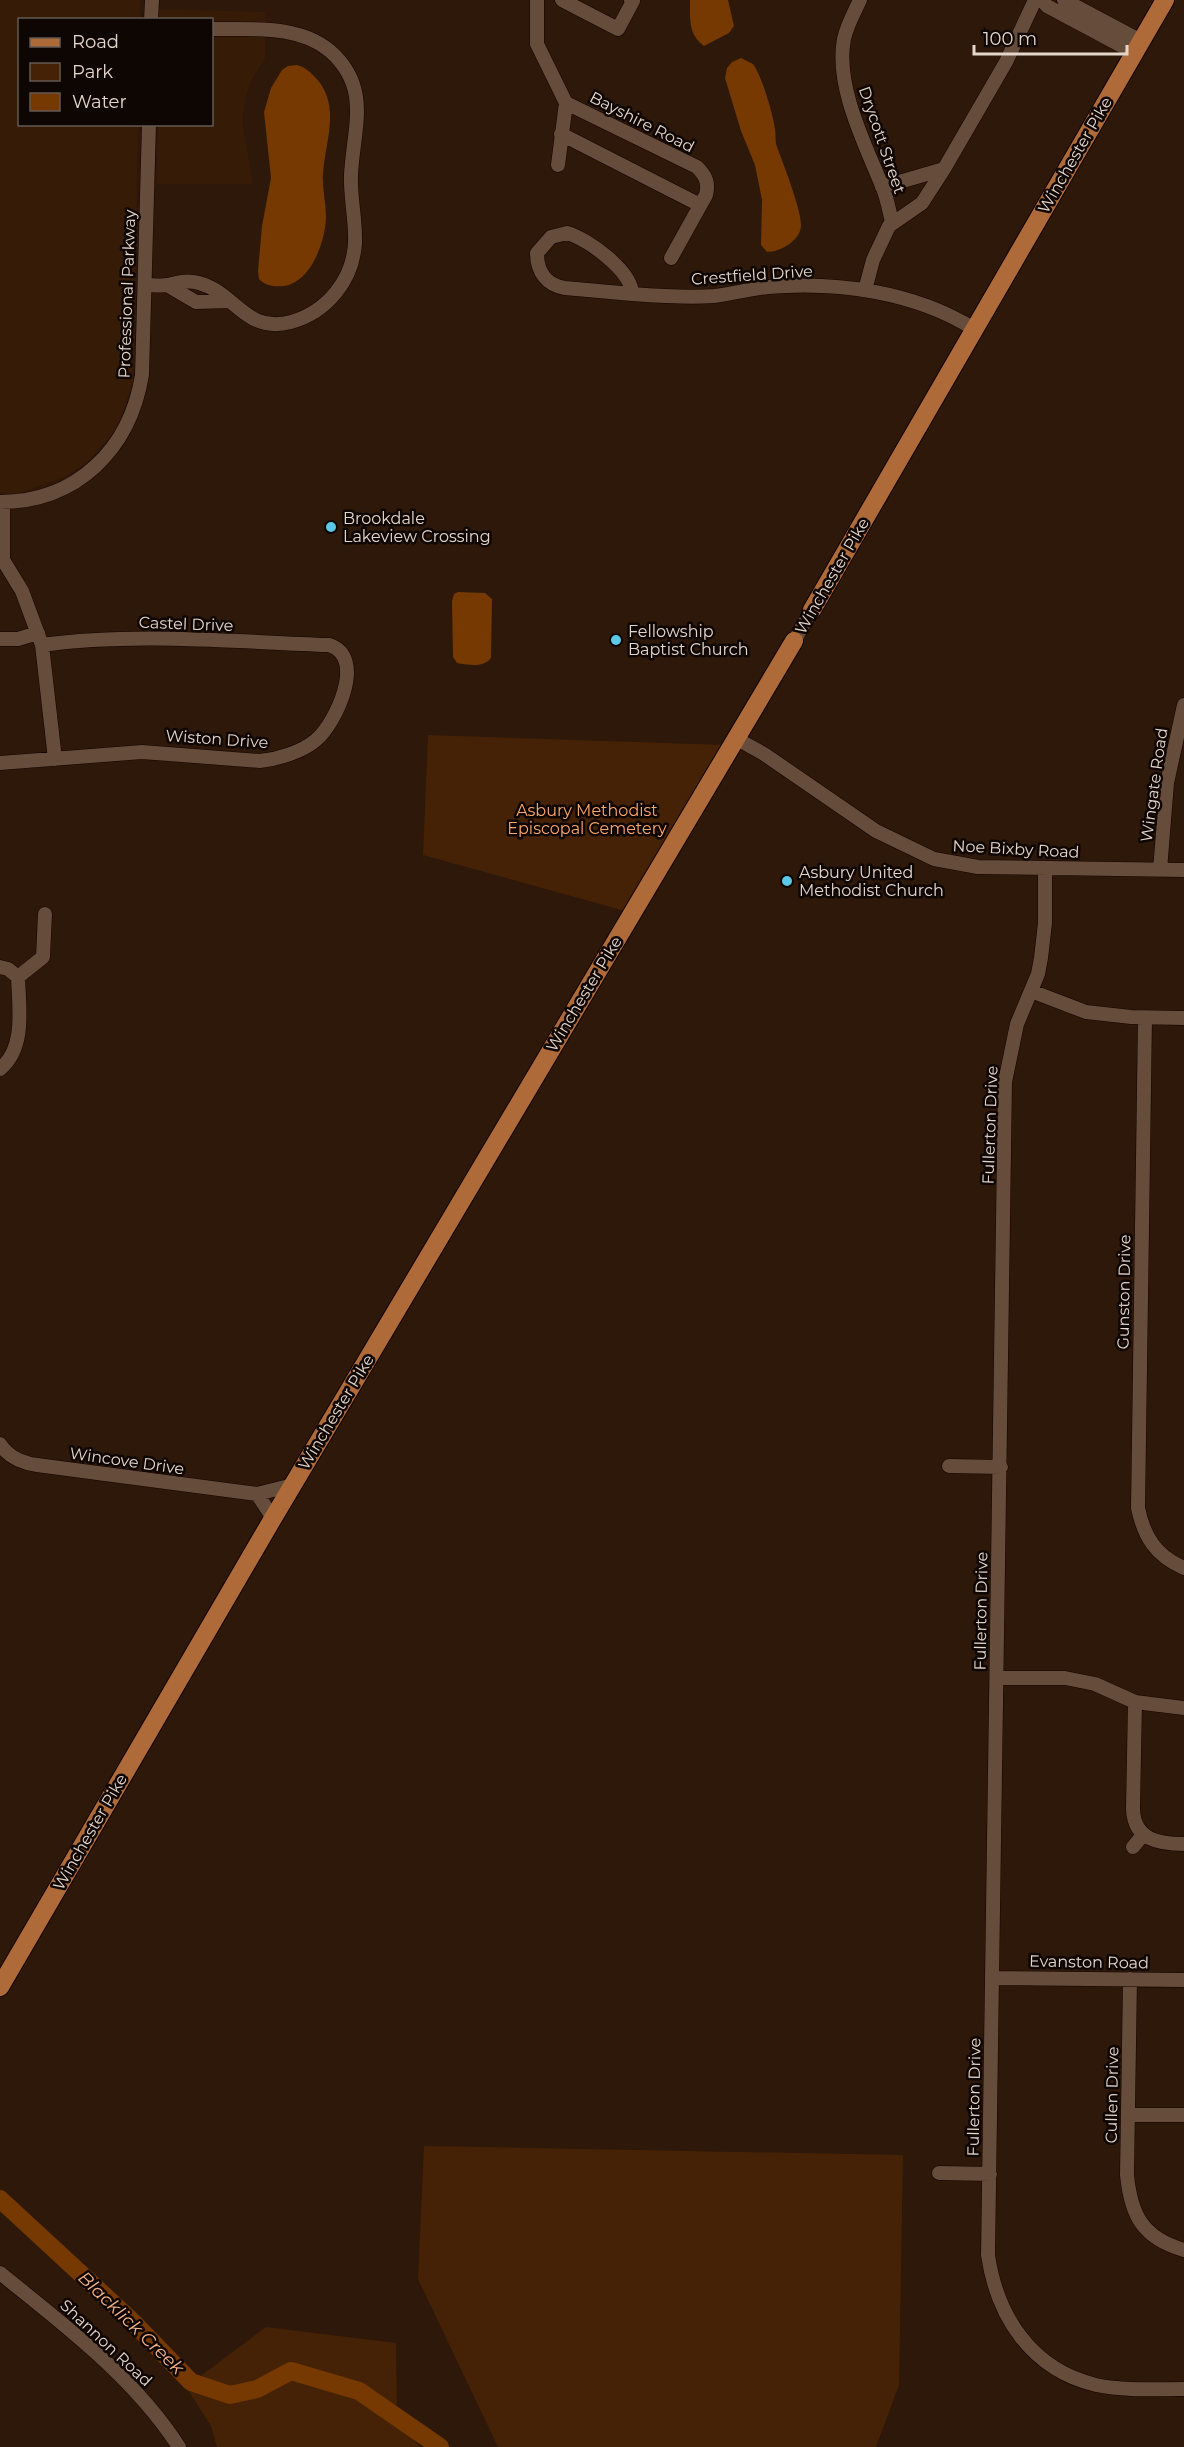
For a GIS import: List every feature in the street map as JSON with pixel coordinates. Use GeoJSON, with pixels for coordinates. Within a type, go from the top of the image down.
{"type":"FeatureCollection","features":[{"type":"Feature","properties":{"kind":"main road","name":"Winchester Pike"},"geometry":{"type":"LineString","coordinates":[[812,610],[1165,0]]}},
{"type":"Feature","properties":{"kind":"main road","name":"Winchester Pike"},"geometry":{"type":"LineString","coordinates":[[0,1987],[273,1518],[794,641]]}},
{"type":"Feature","properties":{"kind":"street"},"geometry":{"type":"LineString","coordinates":[[151,18],[152,0]]}},
{"type":"Feature","properties":{"kind":"street","name":"Bayshire Road"},"geometry":{"type":"LineString","coordinates":[[537,0],[537,44],[566,103],[558,165]]}},
{"type":"Feature","properties":{"kind":"street"},"geometry":{"type":"LineString","coordinates":[[562,0],[618,29],[632,0]]}},
{"type":"Feature","properties":{"kind":"street","name":"Drycott Street"},"geometry":{"type":"LineString","coordinates":[[860,0],[844,38],[844,77],[892,222]]}},
{"type":"Feature","properties":{"kind":"street"},"geometry":{"type":"LineString","coordinates":[[865,290],[878,247],[892,222],[922,203],[944,169],[1006,62],[1035,0]]}},
{"type":"Feature","properties":{"kind":"street"},"geometry":{"type":"LineString","coordinates":[[1042,0],[1047,6],[1138,47]]}},
{"type":"Feature","properties":{"kind":"street"},"geometry":{"type":"LineString","coordinates":[[1064,0],[1138,47]]}},
{"type":"Feature","properties":{"kind":"street"},"geometry":{"type":"LineString","coordinates":[[145,285],[167,285],[183,281],[197,282],[218,291],[252,320],[264,323],[289,322],[314,313],[330,301],[351,265],[355,242],[350,186],[358,115],[353,84],[337,59],[318,43],[306,37],[279,31],[213,28]]}},
{"type":"Feature","properties":{"kind":"street","name":"Bayshire Road"},"geometry":{"type":"LineString","coordinates":[[566,103],[697,167],[705,176],[708,183],[706,195],[671,258]]}},
{"type":"Feature","properties":{"kind":"street","name":"Professional Parkway"},"geometry":{"type":"LineString","coordinates":[[2,502],[34,498],[58,490],[87,474],[106,457],[124,433],[136,405],[142,375],[149,126]]}},
{"type":"Feature","properties":{"kind":"street"},"geometry":{"type":"LineString","coordinates":[[561,134],[700,205]]}},
{"type":"Feature","properties":{"kind":"street"},"geometry":{"type":"LineString","coordinates":[[882,187],[944,169]]}},
{"type":"Feature","properties":{"kind":"street","name":"Crestfield Drive"},"geometry":{"type":"LineString","coordinates":[[632,294],[630,281],[585,240],[567,233],[558,234],[546,241],[537,253],[541,272],[554,285],[632,294],[660,297],[715,296],[767,287],[826,286],[865,290],[947,314],[974,329]]}},
{"type":"Feature","properties":{"kind":"street"},"geometry":{"type":"LineString","coordinates":[[167,285],[196,302],[229,302]]}},
{"type":"Feature","properties":{"kind":"street"},"geometry":{"type":"LineString","coordinates":[[2,502],[3,560],[22,591],[40,639],[55,759]]}},
{"type":"Feature","properties":{"kind":"street","name":"Winchester Pike"},"geometry":{"type":"LineString","coordinates":[[794,641],[812,610]]}},
{"type":"Feature","properties":{"kind":"street","name":"Castel Drive"},"geometry":{"type":"LineString","coordinates":[[0,639],[124,639],[329,645]]}},
{"type":"Feature","properties":{"kind":"street","name":"Wiston Drive"},"geometry":{"type":"LineString","coordinates":[[0,763],[142,752],[260,761],[283,757],[315,741],[336,711],[346,683],[347,663],[340,651],[329,645]]}},
{"type":"Feature","properties":{"kind":"street","name":"Wingate Road"},"geometry":{"type":"LineString","coordinates":[[1160,870],[1167,783],[1184,705]]}},
{"type":"Feature","properties":{"kind":"street","name":"Noe Bixby Road"},"geometry":{"type":"LineString","coordinates":[[737,739],[764,754],[868,826],[916,852],[955,864],[1045,870],[1184,870]]}},
{"type":"Feature","properties":{"kind":"street","name":"Fullerton Drive"},"geometry":{"type":"LineString","coordinates":[[1045,870],[1045,923],[1041,958],[1014,1035],[1005,1082],[988,2255],[994,2290],[1006,2318],[1030,2348],[1062,2371],[1097,2385],[1123,2388],[1184,2389]]}},
{"type":"Feature","properties":{"kind":"street"},"geometry":{"type":"LineString","coordinates":[[0,1069],[12,1056],[16,1044],[18,977],[43,957],[45,914]]}},
{"type":"Feature","properties":{"kind":"street"},"geometry":{"type":"LineString","coordinates":[[0,967],[8,969],[18,977]]}},
{"type":"Feature","properties":{"kind":"street"},"geometry":{"type":"LineString","coordinates":[[1031,991],[1086,1012],[1145,1018],[1184,1018]]}},
{"type":"Feature","properties":{"kind":"street","name":"Gunston Drive"},"geometry":{"type":"LineString","coordinates":[[1145,1018],[1138,1508],[1146,1536],[1164,1558],[1184,1568]]}},
{"type":"Feature","properties":{"kind":"street","name":"Wincove Drive"},"geometry":{"type":"LineString","coordinates":[[0,1444],[13,1458],[26,1464],[257,1494],[293,1485]]}},
{"type":"Feature","properties":{"kind":"street"},"geometry":{"type":"LineString","coordinates":[[949,1466],[1000,1467]]}},
{"type":"Feature","properties":{"kind":"street"},"geometry":{"type":"LineString","coordinates":[[257,1494],[273,1518]]}},
{"type":"Feature","properties":{"kind":"street"},"geometry":{"type":"LineString","coordinates":[[997,1678],[1076,1680],[1095,1684],[1135,1702],[1184,1708]]}},
{"type":"Feature","properties":{"kind":"street"},"geometry":{"type":"LineString","coordinates":[[1135,1702],[1133,1816],[1136,1826],[1143,1835],[1153,1841],[1164,1844],[1184,1844]]}},
{"type":"Feature","properties":{"kind":"street"},"geometry":{"type":"LineString","coordinates":[[1133,1846],[1143,1835]]}},
{"type":"Feature","properties":{"kind":"street","name":"Evanston Road"},"geometry":{"type":"LineString","coordinates":[[993,1978],[1184,1980]]}},
{"type":"Feature","properties":{"kind":"street","name":"Cullen Drive"},"geometry":{"type":"LineString","coordinates":[[1130,1979],[1127,2175],[1134,2211],[1142,2225],[1157,2240],[1184,2250]]}},
{"type":"Feature","properties":{"kind":"street"},"geometry":{"type":"LineString","coordinates":[[1128,2115],[1184,2115]]}},
{"type":"Feature","properties":{"kind":"street"},"geometry":{"type":"LineString","coordinates":[[939,2173],[990,2174]]}},
{"type":"Feature","properties":{"kind":"street","name":"Shannon Road"},"geometry":{"type":"LineString","coordinates":[[0,2273],[122,2377],[159,2419],[179,2447]]}},
{"type":"Feature","properties":{"kind":"shaded area"},"geometry":{"type":"Polygon","coordinates":[[[0,0],[140,0],[140,18],[18,18],[18,126],[138,126],[133,381],[118,428],[89,460],[67,476],[17,494],[0,492],[0,0]]]}},
{"type":"Feature","properties":{"kind":"shaded area"},"geometry":{"type":"Polygon","coordinates":[[[159,9],[265,12],[265,58],[252,79],[243,114],[243,127],[253,184],[157,184],[158,126],[213,126],[213,18],[159,18],[159,9]]]}},
{"type":"Feature","properties":{"kind":"green space","name":"Asbury Methodist Episcopal Cemetery"},"geometry":{"type":"Polygon","coordinates":[[[428,735],[725,745],[625,911],[423,855],[428,735]]]}},
{"type":"Feature","properties":{"kind":"green space"},"geometry":{"type":"Polygon","coordinates":[[[424,2146],[903,2155],[899,2385],[876,2447],[498,2447],[418,2279],[424,2146]]]}},
{"type":"Feature","properties":{"kind":"green space"},"geometry":{"type":"Polygon","coordinates":[[[266,2327],[396,2343],[397,2419],[420,2447],[217,2447],[211,2426],[186,2387],[266,2327]]]}},
{"type":"Feature","properties":{"kind":"water"},"geometry":{"type":"Polygon","coordinates":[[[690,0],[728,0],[734,26],[729,33],[704,46],[693,31],[690,20],[690,0]]]}},
{"type":"Feature","properties":{"kind":"water"},"geometry":{"type":"Polygon","coordinates":[[[741,58],[753,64],[763,86],[774,122],[776,145],[801,219],[800,231],[793,241],[783,248],[767,252],[761,245],[762,200],[755,165],[741,131],[725,78],[727,68],[732,62],[741,58]]]}},
{"type":"Feature","properties":{"kind":"water"},"geometry":{"type":"Polygon","coordinates":[[[297,65],[305,68],[315,77],[328,99],[330,124],[323,179],[325,225],[320,247],[310,268],[294,283],[274,286],[259,279],[258,271],[262,226],[271,178],[264,112],[271,88],[282,70],[288,66],[297,65]]]}},
{"type":"Feature","properties":{"kind":"water"},"geometry":{"type":"Polygon","coordinates":[[[458,592],[485,593],[492,599],[491,658],[484,663],[475,665],[457,663],[453,657],[452,601],[454,594],[458,592]]]}},
{"type":"Feature","properties":{"kind":"waterway","name":"Blacklick Creek"},"geometry":{"type":"LineString","coordinates":[[0,2199],[133,2322],[191,2382],[230,2395],[257,2389],[291,2371],[359,2391],[440,2447]]}},
{"type":"Feature","properties":{"kind":"place","name":"Brookdale Lakeview Crossing"},"geometry":{"type":"Point","coordinates":[331,527]}},
{"type":"Feature","properties":{"kind":"place","name":"Fellowship Baptist Church"},"geometry":{"type":"Point","coordinates":[616,640]}},
{"type":"Feature","properties":{"kind":"place","name":"Asbury United Methodist Church"},"geometry":{"type":"Point","coordinates":[787,881]}}]}
